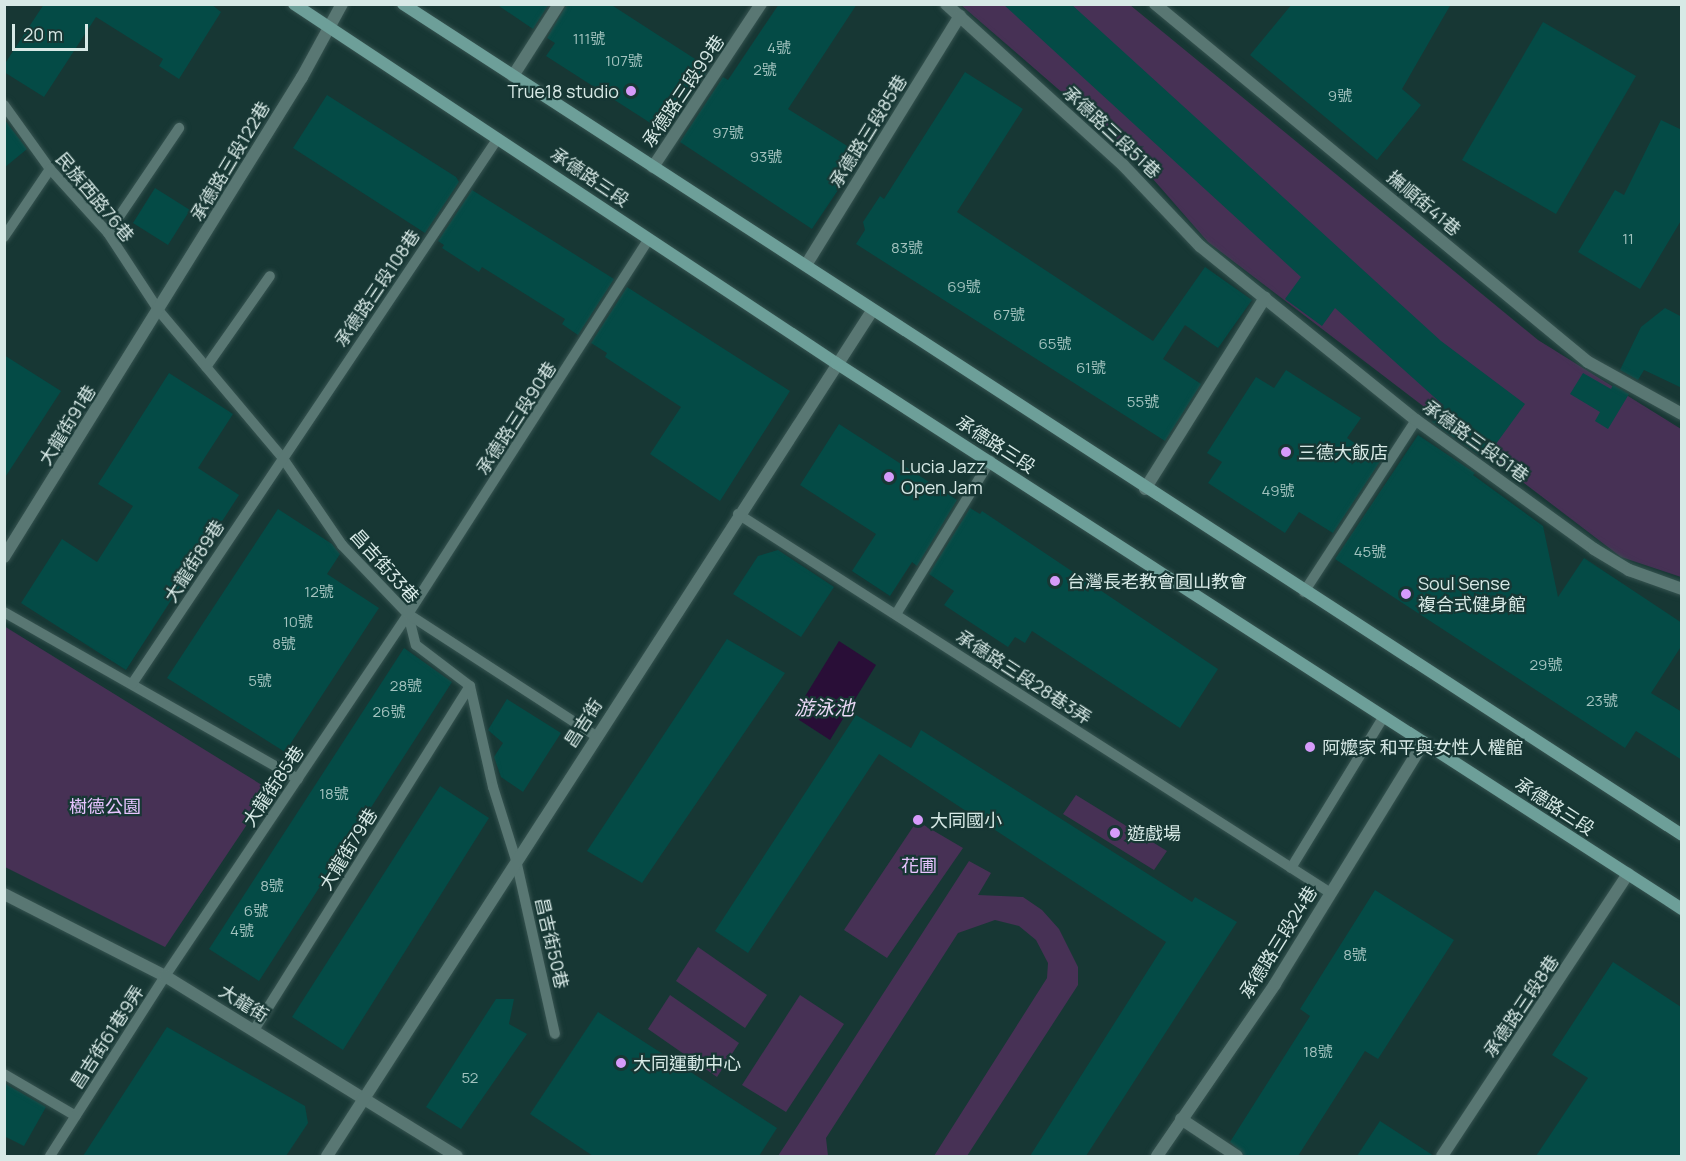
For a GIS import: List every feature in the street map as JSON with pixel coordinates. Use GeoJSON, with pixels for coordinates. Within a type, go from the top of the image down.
{"type":"FeatureCollection","features":[{"type":"Feature","properties":{"kind":"main road","name":"承德路三段"},"geometry":{"type":"LineString","coordinates":[[294,4],[836,363],[1682,909]]}},
{"type":"Feature","properties":{"kind":"main road"},"geometry":{"type":"LineString","coordinates":[[403,4],[806,265],[872,311],[1145,489],[1682,835]]}},
{"type":"Feature","properties":{"kind":"street","name":"承德路三段122巷"},"geometry":{"type":"LineString","coordinates":[[159,311],[330,28],[342,4]]}},
{"type":"Feature","properties":{"kind":"street"},"geometry":{"type":"LineString","coordinates":[[513,76],[559,4]]}},
{"type":"Feature","properties":{"kind":"street","name":"承德路三段99巷"},"geometry":{"type":"LineString","coordinates":[[653,168],[761,4]]}},
{"type":"Feature","properties":{"kind":"street","name":"承德路三段51巷"},"geometry":{"type":"LineString","coordinates":[[946,4],[1123,165],[1200,246],[1416,420],[1594,549],[1629,570],[1682,589]]}},
{"type":"Feature","properties":{"kind":"street","name":"撫順街41巷"},"geometry":{"type":"LineString","coordinates":[[1155,4],[1588,362],[1682,414]]}},
{"type":"Feature","properties":{"kind":"street","name":"承德路三段85巷"},"geometry":{"type":"LineString","coordinates":[[806,265],[960,16]]}},
{"type":"Feature","properties":{"kind":"street"},"geometry":{"type":"LineString","coordinates":[[1145,489],[1264,298]]}},
{"type":"Feature","properties":{"kind":"street","name":"大龍街91巷"},"geometry":{"type":"LineString","coordinates":[[4,557],[159,311]]}},
{"type":"Feature","properties":{"kind":"street","name":"昌吉街"},"geometry":{"type":"LineString","coordinates":[[327,1156],[738,514],[872,311]]}},
{"type":"Feature","properties":{"kind":"street","name":"承德路三段24巷"},"geometry":{"type":"LineString","coordinates":[[1157,1156],[1275,984],[1329,892],[1403,782],[1424,742]]}},
{"type":"Feature","properties":{"kind":"street","name":"承德路三段8巷"},"geometry":{"type":"LineString","coordinates":[[1442,1156],[1628,874]]}},
{"type":"Feature","properties":{"kind":"street","name":"大龍街"},"geometry":{"type":"LineString","coordinates":[[4,894],[165,976],[457,1156]]}},
{"type":"Feature","properties":{"kind":"street"},"geometry":{"type":"LineString","coordinates":[[1181,1119],[1237,1156]]}},
{"type":"Feature","properties":{"kind":"lane","name":"民族西路76巷"},"geometry":{"type":"LineString","coordinates":[[4,105],[50,169],[108,233],[159,311],[206,367]]}},
{"type":"Feature","properties":{"kind":"lane"},"geometry":{"type":"LineString","coordinates":[[108,233],[179,128]]}},
{"type":"Feature","properties":{"kind":"lane","name":"承德路三段108巷"},"geometry":{"type":"LineString","coordinates":[[282,457],[498,138]]}},
{"type":"Feature","properties":{"kind":"lane"},"geometry":{"type":"LineString","coordinates":[[4,237],[50,169]]}},
{"type":"Feature","properties":{"kind":"lane","name":"承德路三段90巷"},"geometry":{"type":"LineString","coordinates":[[408,614],[649,239]]}},
{"type":"Feature","properties":{"kind":"lane"},"geometry":{"type":"LineString","coordinates":[[206,367],[270,276]]}},
{"type":"Feature","properties":{"kind":"lane","name":"昌吉街33巷"},"geometry":{"type":"LineString","coordinates":[[206,367],[282,457],[342,545],[408,614],[416,645],[470,686]]}},
{"type":"Feature","properties":{"kind":"lane"},"geometry":{"type":"LineString","coordinates":[[1304,592],[1416,420]]}},
{"type":"Feature","properties":{"kind":"lane","name":"大龍街89巷"},"geometry":{"type":"LineString","coordinates":[[132,684],[282,457]]}},
{"type":"Feature","properties":{"kind":"lane"},"geometry":{"type":"LineString","coordinates":[[896,614],[990,461]]}},
{"type":"Feature","properties":{"kind":"lane","name":"承德路三段28巷3弄"},"geometry":{"type":"LineString","coordinates":[[738,514],[1329,892]]}},
{"type":"Feature","properties":{"kind":"lane"},"geometry":{"type":"LineString","coordinates":[[4,612],[298,779]]}},
{"type":"Feature","properties":{"kind":"lane"},"geometry":{"type":"LineString","coordinates":[[408,614],[596,736]]}},
{"type":"Feature","properties":{"kind":"lane","name":"大龍街85巷"},"geometry":{"type":"LineString","coordinates":[[165,976],[408,614]]}},
{"type":"Feature","properties":{"kind":"lane"},"geometry":{"type":"LineString","coordinates":[[470,686],[493,788],[516,860]]}},
{"type":"Feature","properties":{"kind":"lane","name":"大龍街79巷"},"geometry":{"type":"LineString","coordinates":[[254,1030],[470,686]]}},
{"type":"Feature","properties":{"kind":"lane"},"geometry":{"type":"LineString","coordinates":[[1291,868],[1384,716]]}},
{"type":"Feature","properties":{"kind":"lane","name":"昌吉街50巷"},"geometry":{"type":"LineString","coordinates":[[516,860],[555,1034]]}},
{"type":"Feature","properties":{"kind":"lane","name":"昌吉街61巷9弄"},"geometry":{"type":"LineString","coordinates":[[50,1156],[165,976]]}},
{"type":"Feature","properties":{"kind":"lane","name":"昌吉街61巷9弄"},"geometry":{"type":"LineString","coordinates":[[4,1074],[76,1116]]}},
{"type":"Feature","properties":{"kind":"green space"},"geometry":{"type":"Polygon","coordinates":[[[961,5],[1130,5],[1538,340],[1681,429],[1681,577],[1621,557],[1208,242],[1125,147],[961,5]]]}},
{"type":"Feature","properties":{"kind":"green space","name":"樹德公園"},"geometry":{"type":"Polygon","coordinates":[[[4,626],[270,790],[165,947],[5,867],[4,626]]]}},
{"type":"Feature","properties":{"kind":"green space","name":"遊戲場"},"geometry":{"type":"Polygon","coordinates":[[[1076,795],[1167,851],[1154,870],[1063,814],[1076,795]]]}},
{"type":"Feature","properties":{"kind":"green space","name":"花圃"},"geometry":{"type":"Polygon","coordinates":[[[917,821],[963,848],[887,958],[844,930],[917,821]]]}},
{"type":"Feature","properties":{"kind":"green space"},"geometry":{"type":"Polygon","coordinates":[[[969,861],[991,873],[978,895],[1023,897],[1042,910],[1059,929],[1078,967],[1078,985],[967,1156],[934,1156],[1047,978],[1048,963],[1036,940],[1019,926],[995,920],[958,933],[826,1138],[828,1156],[778,1156],[969,861]]]}},
{"type":"Feature","properties":{"kind":"green space"},"geometry":{"type":"Polygon","coordinates":[[[698,947],[767,995],[745,1028],[676,981],[698,947]]]}},
{"type":"Feature","properties":{"kind":"green space"},"geometry":{"type":"Polygon","coordinates":[[[670,995],[739,1043],[717,1077],[648,1029],[670,995]]]}},
{"type":"Feature","properties":{"kind":"green space"},"geometry":{"type":"Polygon","coordinates":[[[800,995],[844,1024],[786,1112],[742,1085],[800,995]]]}},
{"type":"Feature","properties":{"kind":"water","name":"游泳池"},"geometry":{"type":"Polygon","coordinates":[[[839,641],[876,665],[830,740],[793,716],[839,641]]]}},
{"type":"Feature","properties":{"kind":"building"},"geometry":{"type":"Polygon","coordinates":[[[44,4],[211,4],[221,12],[179,79],[159,66],[163,59],[96,17],[44,97],[4,72],[4,65],[44,4]]]}},
{"type":"Feature","properties":{"kind":"building"},"geometry":{"type":"Polygon","coordinates":[[[496,4],[549,4],[533,29],[496,4]]]}},
{"type":"Feature","properties":{"kind":"building"},"geometry":{"type":"Polygon","coordinates":[[[567,4],[610,4],[709,68],[666,133],[546,56],[555,43],[547,38],[567,4]]]}},
{"type":"Feature","properties":{"kind":"building"},"geometry":{"type":"Polygon","coordinates":[[[779,4],[857,4],[788,109],[852,149],[839,170],[848,175],[812,229],[680,142],[723,77],[728,80],[779,4]]]}},
{"type":"Feature","properties":{"kind":"building"},"geometry":{"type":"Polygon","coordinates":[[[1003,4],[1071,4],[1441,341],[1525,404],[1485,459],[1432,422],[1443,405],[1335,308],[1322,326],[1285,299],[1301,277],[1003,4]]]}},
{"type":"Feature","properties":{"kind":"building"},"geometry":{"type":"Polygon","coordinates":[[[1292,4],[1451,4],[1402,89],[1421,105],[1377,160],[1250,55],[1292,4]]]}},
{"type":"Feature","properties":{"kind":"building"},"geometry":{"type":"Polygon","coordinates":[[[1543,22],[1636,76],[1556,214],[1462,160],[1543,22]]]}},
{"type":"Feature","properties":{"kind":"building"},"geometry":{"type":"Polygon","coordinates":[[[965,72],[1023,109],[957,212],[1153,341],[1205,267],[1252,300],[1218,348],[1185,325],[1163,359],[1201,384],[1165,441],[856,244],[865,230],[863,222],[880,196],[884,199],[965,72]]]}},
{"type":"Feature","properties":{"kind":"building"},"geometry":{"type":"Polygon","coordinates":[[[327,95],[456,177],[459,182],[425,233],[293,148],[327,95]]]}},
{"type":"Feature","properties":{"kind":"building"},"geometry":{"type":"Polygon","coordinates":[[[4,119],[27,149],[4,168],[4,119]]]}},
{"type":"Feature","properties":{"kind":"building"},"geometry":{"type":"Polygon","coordinates":[[[1661,120],[1682,130],[1682,219],[1640,289],[1578,252],[1615,190],[1624,195],[1661,120]]]}},
{"type":"Feature","properties":{"kind":"building"},"geometry":{"type":"Polygon","coordinates":[[[155,188],[190,210],[168,245],[133,223],[155,188]]]}},
{"type":"Feature","properties":{"kind":"building"},"geometry":{"type":"Polygon","coordinates":[[[472,190],[614,279],[578,335],[562,324],[565,319],[482,267],[479,272],[442,248],[444,245],[438,241],[472,190]]]}},
{"type":"Feature","properties":{"kind":"building"},"geometry":{"type":"Polygon","coordinates":[[[627,287],[790,391],[720,501],[650,454],[681,407],[605,357],[607,353],[591,343],[627,287]]]}},
{"type":"Feature","properties":{"kind":"building"},"geometry":{"type":"Polygon","coordinates":[[[1665,308],[1682,317],[1682,388],[1644,370],[1638,380],[1620,370],[1641,327],[1665,308]]]}},
{"type":"Feature","properties":{"kind":"building"},"geometry":{"type":"Polygon","coordinates":[[[4,355],[61,391],[4,479],[4,355]]]}},
{"type":"Feature","properties":{"kind":"building","name":"三德大飯店"},"geometry":{"type":"Polygon","coordinates":[[[1286,370],[1361,418],[1347,438],[1381,460],[1333,533],[1299,512],[1285,533],[1208,483],[1222,462],[1207,453],[1256,377],[1274,388],[1286,370]]]}},
{"type":"Feature","properties":{"kind":"building"},"geometry":{"type":"Polygon","coordinates":[[[169,373],[233,414],[198,468],[239,495],[126,670],[21,603],[62,539],[97,562],[133,506],[98,484],[169,373]]]}},
{"type":"Feature","properties":{"kind":"building"},"geometry":{"type":"Polygon","coordinates":[[[1583,373],[1611,389],[1613,385],[1629,394],[1608,429],[1595,421],[1600,412],[1570,394],[1583,373]]]}},
{"type":"Feature","properties":{"kind":"building"},"geometry":{"type":"Polygon","coordinates":[[[839,424],[957,500],[917,566],[912,562],[890,596],[852,571],[876,534],[800,485],[839,424]]]}},
{"type":"Feature","properties":{"kind":"building"},"geometry":{"type":"Polygon","coordinates":[[[1418,435],[1475,473],[1473,475],[1543,526],[1558,597],[1584,558],[1682,623],[1682,645],[1651,693],[1682,712],[1682,760],[1636,731],[1625,748],[1335,559],[1418,435]]]}},
{"type":"Feature","properties":{"kind":"building"},"geometry":{"type":"Polygon","coordinates":[[[970,508],[980,514],[982,511],[1218,669],[1180,728],[1032,631],[1025,643],[1015,637],[1008,647],[944,605],[954,591],[929,574],[970,508]]]}},
{"type":"Feature","properties":{"kind":"building"},"geometry":{"type":"Polygon","coordinates":[[[278,509],[332,544],[340,554],[327,574],[379,608],[285,752],[167,678],[278,509]]]}},
{"type":"Feature","properties":{"kind":"building"},"geometry":{"type":"Polygon","coordinates":[[[778,550],[834,587],[801,637],[733,594],[758,556],[778,550]]]}},
{"type":"Feature","properties":{"kind":"building"},"geometry":{"type":"Polygon","coordinates":[[[727,639],[785,673],[642,883],[587,851],[727,639]]]}},
{"type":"Feature","properties":{"kind":"building"},"geometry":{"type":"Polygon","coordinates":[[[404,648],[452,682],[259,981],[209,949],[404,648]]]}},
{"type":"Feature","properties":{"kind":"building"},"geometry":{"type":"Polygon","coordinates":[[[507,699],[561,733],[523,792],[501,777],[494,757],[503,743],[488,730],[507,699]]]}},
{"type":"Feature","properties":{"kind":"building"},"geometry":{"type":"Polygon","coordinates":[[[856,715],[911,748],[921,730],[1192,902],[1195,897],[1237,922],[1086,1156],[1030,1156],[1166,942],[879,754],[748,953],[715,931],[856,715]]]}},
{"type":"Feature","properties":{"kind":"building"},"geometry":{"type":"Polygon","coordinates":[[[440,786],[489,818],[343,1050],[292,1017],[440,786]]]}},
{"type":"Feature","properties":{"kind":"building"},"geometry":{"type":"Polygon","coordinates":[[[1375,890],[1454,940],[1378,1059],[1365,1051],[1298,1156],[1245,1156],[1230,1142],[1310,1016],[1300,1009],[1375,890]]]}},
{"type":"Feature","properties":{"kind":"building"},"geometry":{"type":"Polygon","coordinates":[[[1613,962],[1681,1007],[1682,1156],[1536,1156],[1588,1078],[1552,1055],[1613,962]]]}},
{"type":"Feature","properties":{"kind":"building"},"geometry":{"type":"Polygon","coordinates":[[[496,999],[514,999],[509,1024],[527,1034],[461,1129],[426,1107],[496,999]]]}},
{"type":"Feature","properties":{"kind":"building","name":"大同運動中心"},"geometry":{"type":"Polygon","coordinates":[[[598,1012],[777,1128],[759,1156],[593,1156],[530,1114],[598,1012]]]}},
{"type":"Feature","properties":{"kind":"building"},"geometry":{"type":"Polygon","coordinates":[[[167,1027],[305,1106],[308,1123],[286,1156],[83,1156],[167,1027]]]}},
{"type":"Feature","properties":{"kind":"building"},"geometry":{"type":"Polygon","coordinates":[[[4,1083],[46,1107],[24,1146],[4,1136],[4,1083]]]}},
{"type":"Feature","properties":{"kind":"building"},"geometry":{"type":"Polygon","coordinates":[[[1380,1121],[1434,1156],[1357,1156],[1380,1121]]]}},
{"type":"Feature","properties":{"kind":"place","name":"True18 studio"},"geometry":{"type":"Point","coordinates":[631,91]}},
{"type":"Feature","properties":{"kind":"place","name":"三德大飯店"},"geometry":{"type":"Point","coordinates":[1286,452]}},
{"type":"Feature","properties":{"kind":"place","name":"Lucia Jazz Open Jam"},"geometry":{"type":"Point","coordinates":[889,477]}},
{"type":"Feature","properties":{"kind":"place","name":"台灣長老教會圓山教會"},"geometry":{"type":"Point","coordinates":[1055,581]}},
{"type":"Feature","properties":{"kind":"place","name":"Soul Sense 複合式健身館"},"geometry":{"type":"Point","coordinates":[1406,594]}},
{"type":"Feature","properties":{"kind":"place","name":"阿嬤家 和平與女性人權館"},"geometry":{"type":"Point","coordinates":[1310,747]}},
{"type":"Feature","properties":{"kind":"place","name":"大同國小"},"geometry":{"type":"Point","coordinates":[918,820]}},
{"type":"Feature","properties":{"kind":"place","name":"遊戲場"},"geometry":{"type":"Point","coordinates":[1115,833]}},
{"type":"Feature","properties":{"kind":"place","name":"大同運動中心"},"geometry":{"type":"Point","coordinates":[621,1063]}}]}
